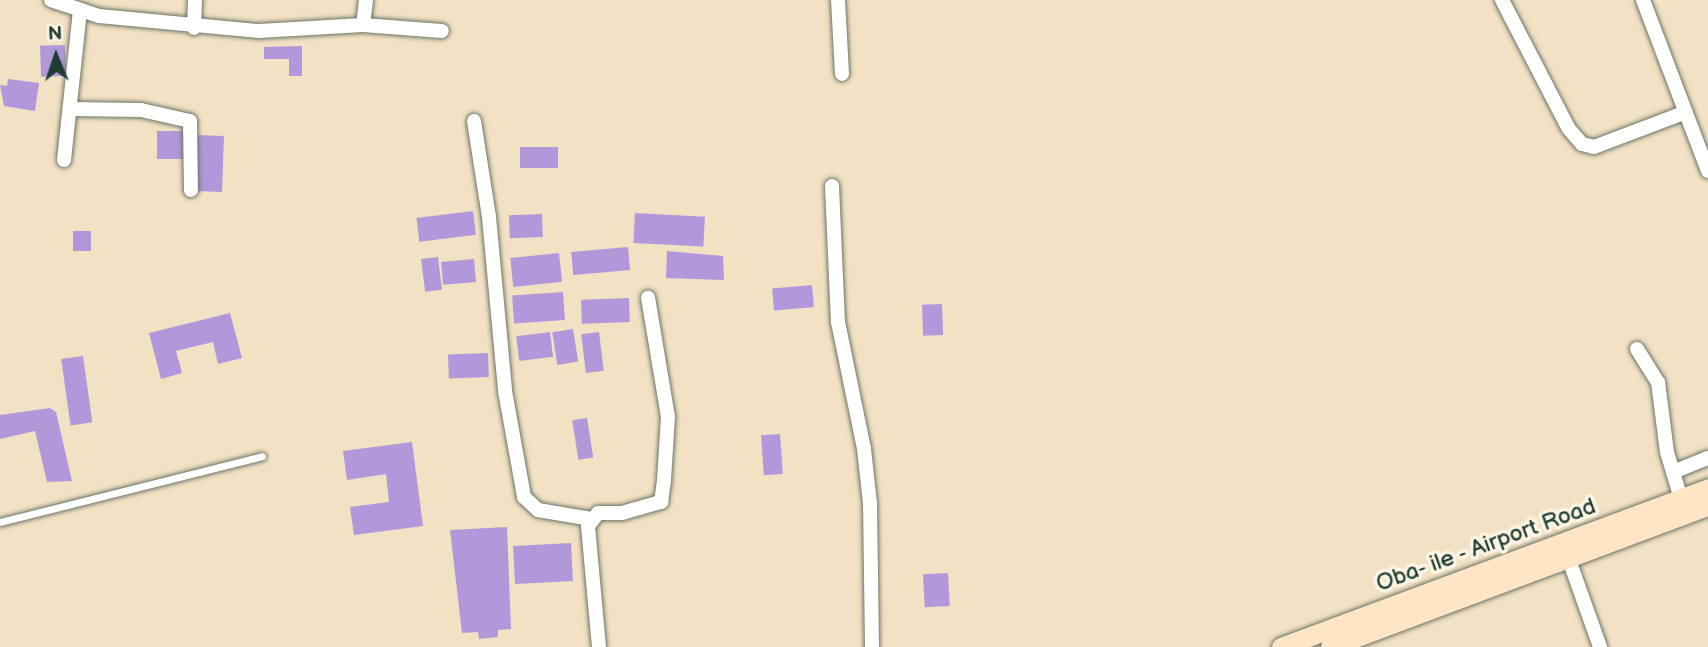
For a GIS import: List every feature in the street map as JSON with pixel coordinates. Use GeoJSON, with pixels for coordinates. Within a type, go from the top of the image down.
{"type":"FeatureCollection","features":[{"type":"Feature","properties":{"kind":"main road","name":"Oba- ile - Airport Road"},"geometry":{"type":"LineString","coordinates":[[1330,647],[1568,557],[1595,540],[1708,488]]}},
{"type":"Feature","properties":{"kind":"main road","name":"Oba- ile - Airport Road"},"geometry":{"type":"LineString","coordinates":[[1281,647],[1595,540],[1708,506]]}},
{"type":"Feature","properties":{"kind":"street"},"geometry":{"type":"LineString","coordinates":[[51,0],[80,10],[194,28],[259,31],[363,24],[442,31]]}},
{"type":"Feature","properties":{"kind":"street"},"geometry":{"type":"LineString","coordinates":[[194,28],[195,0]]}},
{"type":"Feature","properties":{"kind":"street"},"geometry":{"type":"LineString","coordinates":[[363,24],[366,0]]}},
{"type":"Feature","properties":{"kind":"street"},"geometry":{"type":"LineString","coordinates":[[838,0],[842,74]]}},
{"type":"Feature","properties":{"kind":"street"},"geometry":{"type":"LineString","coordinates":[[1502,0],[1569,129],[1582,144],[1594,147],[1686,112]]}},
{"type":"Feature","properties":{"kind":"street"},"geometry":{"type":"LineString","coordinates":[[1643,0],[1708,171]]}},
{"type":"Feature","properties":{"kind":"street"},"geometry":{"type":"LineString","coordinates":[[64,160],[80,10]]}},
{"type":"Feature","properties":{"kind":"street"},"geometry":{"type":"LineString","coordinates":[[70,109],[141,110],[190,121],[191,190]]}},
{"type":"Feature","properties":{"kind":"street"},"geometry":{"type":"LineString","coordinates":[[474,121],[489,217],[506,391],[524,497],[538,510],[591,519]]}},
{"type":"Feature","properties":{"kind":"street"},"geometry":{"type":"LineString","coordinates":[[832,186],[838,322],[864,449],[870,503],[872,647]]}},
{"type":"Feature","properties":{"kind":"street"},"geometry":{"type":"LineString","coordinates":[[591,519],[598,513],[622,513],[661,502],[668,417],[648,298]]}},
{"type":"Feature","properties":{"kind":"street"},"geometry":{"type":"LineString","coordinates":[[1637,348],[1658,382],[1673,472],[1681,499]]}},
{"type":"Feature","properties":{"kind":"street"},"geometry":{"type":"LineString","coordinates":[[1673,472],[1708,458]]}},
{"type":"Feature","properties":{"kind":"street"},"geometry":{"type":"LineString","coordinates":[[591,519],[599,647]]}},
{"type":"Feature","properties":{"kind":"street"},"geometry":{"type":"LineString","coordinates":[[1568,557],[1601,647]]}},
{"type":"Feature","properties":{"kind":"lane"},"geometry":{"type":"LineString","coordinates":[[0,522],[262,456]]}},
{"type":"Feature","properties":{"kind":"building"},"geometry":{"type":"Polygon","coordinates":[[[65,45],[66,76],[41,77],[40,46],[65,45]]]}},
{"type":"Feature","properties":{"kind":"building"},"geometry":{"type":"Polygon","coordinates":[[[302,46],[302,76],[289,76],[289,59],[264,59],[264,47],[302,46]]]}},
{"type":"Feature","properties":{"kind":"building"},"geometry":{"type":"Polygon","coordinates":[[[8,79],[39,83],[35,111],[4,106],[0,85],[7,86],[8,79]]]}},
{"type":"Feature","properties":{"kind":"building"},"geometry":{"type":"Polygon","coordinates":[[[157,131],[187,131],[187,159],[157,159],[157,131]]]}},
{"type":"Feature","properties":{"kind":"building"},"geometry":{"type":"Polygon","coordinates":[[[197,135],[224,136],[222,192],[195,191],[197,135]]]}},
{"type":"Feature","properties":{"kind":"building"},"geometry":{"type":"Polygon","coordinates":[[[520,147],[558,147],[558,168],[520,168],[520,147]]]}},
{"type":"Feature","properties":{"kind":"building"},"geometry":{"type":"Polygon","coordinates":[[[473,211],[476,235],[419,242],[416,218],[473,211]]]}},
{"type":"Feature","properties":{"kind":"building"},"geometry":{"type":"Polygon","coordinates":[[[635,213],[705,217],[703,247],[633,243],[635,213]]]}},
{"type":"Feature","properties":{"kind":"building"},"geometry":{"type":"Polygon","coordinates":[[[542,214],[543,237],[510,238],[509,215],[542,214]]]}},
{"type":"Feature","properties":{"kind":"building"},"geometry":{"type":"Polygon","coordinates":[[[73,231],[91,231],[91,251],[73,251],[73,231]]]}},
{"type":"Feature","properties":{"kind":"building"},"geometry":{"type":"Polygon","coordinates":[[[628,247],[630,270],[573,275],[571,252],[628,247]]]}},
{"type":"Feature","properties":{"kind":"building"},"geometry":{"type":"Polygon","coordinates":[[[667,251],[723,256],[724,280],[666,278],[667,251]]]}},
{"type":"Feature","properties":{"kind":"building"},"geometry":{"type":"Polygon","coordinates":[[[559,253],[562,282],[513,287],[510,258],[559,253]]]}},
{"type":"Feature","properties":{"kind":"building"},"geometry":{"type":"Polygon","coordinates":[[[438,257],[442,290],[425,292],[421,259],[438,257]]]}},
{"type":"Feature","properties":{"kind":"building"},"geometry":{"type":"Polygon","coordinates":[[[474,259],[476,282],[443,285],[441,262],[474,259]]]}},
{"type":"Feature","properties":{"kind":"building"},"geometry":{"type":"Polygon","coordinates":[[[812,285],[814,307],[774,310],[772,288],[812,285]]]}},
{"type":"Feature","properties":{"kind":"building"},"geometry":{"type":"Polygon","coordinates":[[[563,292],[565,320],[514,323],[512,296],[563,292]]]}},
{"type":"Feature","properties":{"kind":"building"},"geometry":{"type":"Polygon","coordinates":[[[629,298],[630,322],[582,324],[581,300],[629,298]]]}},
{"type":"Feature","properties":{"kind":"building"},"geometry":{"type":"Polygon","coordinates":[[[942,304],[943,335],[923,336],[922,305],[942,304]]]}},
{"type":"Feature","properties":{"kind":"building"},"geometry":{"type":"Polygon","coordinates":[[[230,313],[242,358],[218,364],[213,342],[176,351],[182,373],[161,379],[149,333],[230,313]]]}},
{"type":"Feature","properties":{"kind":"building"},"geometry":{"type":"Polygon","coordinates":[[[573,329],[578,362],[557,365],[552,332],[573,329]]]}},
{"type":"Feature","properties":{"kind":"building"},"geometry":{"type":"Polygon","coordinates":[[[550,332],[553,357],[519,361],[516,336],[550,332]]]}},
{"type":"Feature","properties":{"kind":"building"},"geometry":{"type":"Polygon","coordinates":[[[599,332],[604,371],[586,373],[581,334],[599,332]]]}},
{"type":"Feature","properties":{"kind":"building"},"geometry":{"type":"Polygon","coordinates":[[[488,353],[489,377],[449,378],[448,354],[488,353]]]}},
{"type":"Feature","properties":{"kind":"building"},"geometry":{"type":"Polygon","coordinates":[[[83,356],[92,422],[71,425],[61,359],[83,356]]]}},
{"type":"Feature","properties":{"kind":"building"},"geometry":{"type":"Polygon","coordinates":[[[50,408],[56,412],[72,481],[47,482],[35,431],[0,439],[0,415],[50,408]]]}},
{"type":"Feature","properties":{"kind":"building"},"geometry":{"type":"Polygon","coordinates":[[[587,418],[593,458],[578,460],[572,420],[587,418]]]}},
{"type":"Feature","properties":{"kind":"building"},"geometry":{"type":"Polygon","coordinates":[[[780,434],[783,474],[764,475],[761,435],[780,434]]]}},
{"type":"Feature","properties":{"kind":"building"},"geometry":{"type":"Polygon","coordinates":[[[412,442],[423,526],[354,535],[350,507],[389,502],[386,474],[347,480],[343,451],[412,442]]]}},
{"type":"Feature","properties":{"kind":"building"},"geometry":{"type":"Polygon","coordinates":[[[507,527],[511,629],[498,630],[498,637],[479,639],[478,632],[462,633],[450,530],[507,527]]]}},
{"type":"Feature","properties":{"kind":"building"},"geometry":{"type":"Polygon","coordinates":[[[571,543],[573,581],[515,584],[513,546],[571,543]]]}},
{"type":"Feature","properties":{"kind":"building"},"geometry":{"type":"Polygon","coordinates":[[[948,573],[950,606],[925,607],[923,574],[948,573]]]}}]}
